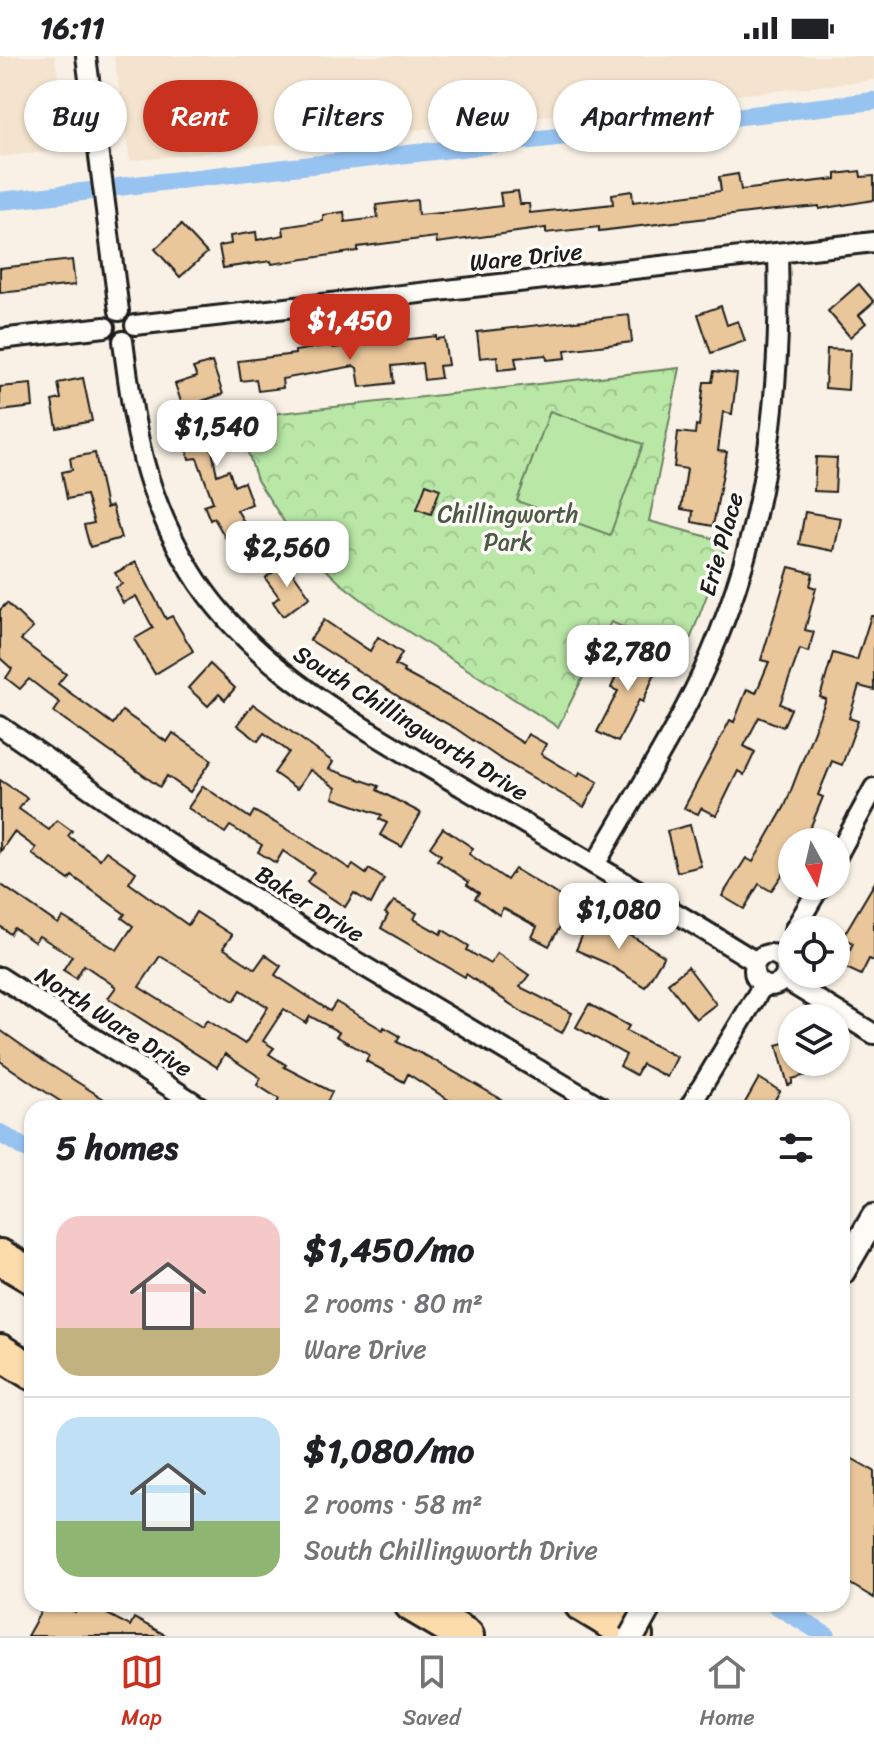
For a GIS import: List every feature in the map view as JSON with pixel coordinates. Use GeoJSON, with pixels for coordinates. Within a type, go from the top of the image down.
{"type":"FeatureCollection","features":[{"type":"Feature","properties":{"kind":"highway"},"geometry":{"type":"LineString","coordinates":[[0,1257],[24,1271]]}},
{"type":"Feature","properties":{"kind":"highway"},"geometry":{"type":"LineString","coordinates":[[0,1352],[24,1367]]}},
{"type":"Feature","properties":{"kind":"highway"},"geometry":{"type":"LineString","coordinates":[[426,1612],[466,1636]]}},
{"type":"Feature","properties":{"kind":"highway"},"geometry":{"type":"LineString","coordinates":[[595,1612],[634,1636]]}},
{"type":"Feature","properties":{"kind":"street"},"geometry":{"type":"LineString","coordinates":[[86,56],[119,311]]}},
{"type":"Feature","properties":{"kind":"street","name":"Ware Drive"},"geometry":{"type":"LineString","coordinates":[[135,325],[874,242]]}},
{"type":"Feature","properties":{"kind":"street","name":"Erie Place"},"geometry":{"type":"LineString","coordinates":[[595,865],[682,714],[725,616],[744,560],[770,444],[777,385],[780,325],[778,253]]}},
{"type":"Feature","properties":{"kind":"street"},"geometry":{"type":"LineString","coordinates":[[119,311],[129,314],[135,325],[133,333],[123,341],[111,338],[105,327],[107,317],[119,311]]}},
{"type":"Feature","properties":{"kind":"street"},"geometry":{"type":"LineString","coordinates":[[0,339],[105,327]]}},
{"type":"Feature","properties":{"kind":"street","name":"South Chillingworth Drive"},"geometry":{"type":"LineString","coordinates":[[123,341],[133,419],[143,463],[158,506],[192,573],[239,632],[272,663],[310,691],[427,766],[756,962]]}},
{"type":"Feature","properties":{"kind":"street","name":"Baker Drive"},"geometry":{"type":"LineString","coordinates":[[0,726],[184,854],[318,939],[590,1100]]}},
{"type":"Feature","properties":{"kind":"street"},"geometry":{"type":"LineString","coordinates":[[850,832],[874,788]]}},
{"type":"Feature","properties":{"kind":"street"},"geometry":{"type":"LineString","coordinates":[[778,957],[767,954],[756,962],[755,976],[763,985],[773,986],[778,983]]}},
{"type":"Feature","properties":{"kind":"street","name":"North Ware Drive"},"geometry":{"type":"LineString","coordinates":[[0,977],[190,1100]]}},
{"type":"Feature","properties":{"kind":"street"},"geometry":{"type":"LineString","coordinates":[[694,1100],[763,985]]}},
{"type":"Feature","properties":{"kind":"street"},"geometry":{"type":"LineString","coordinates":[[799,988],[874,1034]]}},
{"type":"Feature","properties":{"kind":"street"},"geometry":{"type":"LineString","coordinates":[[850,1258],[874,1217]]}},
{"type":"Feature","properties":{"kind":"street"},"geometry":{"type":"LineString","coordinates":[[634,1636],[646,1612]]}},
{"type":"Feature","properties":{"kind":"shaded area"},"geometry":{"type":"Polygon","coordinates":[[[0,56],[55,56],[58,80],[24,80],[24,152],[42,152],[0,157],[0,56]]]}},
{"type":"Feature","properties":{"kind":"shaded area"},"geometry":{"type":"Polygon","coordinates":[[[114,56],[874,56],[874,80],[741,94],[741,80],[553,80],[553,115],[537,117],[537,80],[428,80],[428,129],[412,130],[412,80],[274,80],[274,145],[258,147],[258,80],[143,80],[143,152],[213,152],[130,161],[127,80],[118,80],[114,56]]]}},
{"type":"Feature","properties":{"kind":"green space","name":"Chillingworth Park"},"geometry":{"type":"Polygon","coordinates":[[[680,368],[649,521],[727,542],[685,653],[611,622],[558,727],[382,615],[340,583],[296,540],[257,480],[237,418],[680,368]]]}},
{"type":"Feature","properties":{"kind":"green space"},"geometry":{"type":"Polygon","coordinates":[[[550,411],[643,444],[610,535],[517,501],[550,411]]]}},
{"type":"Feature","properties":{"kind":"building"},"geometry":{"type":"Polygon","coordinates":[[[860,171],[861,177],[874,176],[874,200],[819,209],[819,206],[765,211],[599,231],[599,227],[546,233],[546,228],[437,243],[436,237],[358,247],[358,251],[272,264],[271,261],[223,268],[219,246],[231,244],[230,236],[256,232],[257,240],[284,235],[283,227],[323,221],[323,215],[344,212],[345,222],[378,218],[376,205],[417,200],[418,215],[463,211],[502,206],[500,193],[518,191],[520,204],[529,204],[530,213],[613,204],[612,194],[632,191],[633,202],[721,191],[719,177],[738,174],[741,190],[836,179],[836,174],[860,171]]]}},
{"type":"Feature","properties":{"kind":"building"},"geometry":{"type":"Polygon","coordinates":[[[181,225],[207,253],[180,277],[155,249],[181,225]]]}},
{"type":"Feature","properties":{"kind":"building"},"geometry":{"type":"Polygon","coordinates":[[[72,260],[75,285],[0,293],[0,268],[72,260]]]}},
{"type":"Feature","properties":{"kind":"building"},"geometry":{"type":"Polygon","coordinates":[[[859,284],[874,302],[859,315],[866,323],[850,337],[828,311],[859,284]]]}},
{"type":"Feature","properties":{"kind":"building"},"geometry":{"type":"Polygon","coordinates":[[[721,306],[727,325],[738,321],[745,341],[711,353],[698,314],[721,306]]]}},
{"type":"Feature","properties":{"kind":"building"},"geometry":{"type":"Polygon","coordinates":[[[629,315],[632,342],[565,350],[566,358],[547,360],[546,355],[515,358],[517,368],[498,370],[497,356],[480,358],[477,332],[629,315]]]}},
{"type":"Feature","properties":{"kind":"building"},"geometry":{"type":"Polygon","coordinates":[[[436,336],[436,339],[444,338],[448,365],[439,366],[441,378],[424,380],[422,363],[392,366],[394,383],[360,387],[354,366],[282,379],[283,388],[258,391],[256,379],[241,381],[238,361],[295,354],[295,351],[332,345],[333,348],[436,336]]]}},
{"type":"Feature","properties":{"kind":"building"},"geometry":{"type":"Polygon","coordinates":[[[827,349],[850,350],[848,390],[825,388],[827,349]]]}},
{"type":"Feature","properties":{"kind":"building"},"geometry":{"type":"Polygon","coordinates":[[[212,362],[223,394],[202,401],[217,475],[229,470],[234,486],[244,482],[252,504],[237,510],[266,560],[245,572],[214,518],[210,520],[204,505],[213,502],[197,458],[189,459],[183,426],[189,425],[175,384],[197,377],[193,368],[212,362]]]}},
{"type":"Feature","properties":{"kind":"building"},"geometry":{"type":"Polygon","coordinates":[[[714,371],[737,374],[732,414],[723,412],[718,451],[727,452],[713,526],[692,522],[693,511],[681,509],[687,469],[674,467],[678,432],[695,434],[696,425],[699,426],[704,382],[712,382],[714,371]]]}},
{"type":"Feature","properties":{"kind":"building"},"geometry":{"type":"Polygon","coordinates":[[[83,378],[92,421],[57,428],[52,401],[61,399],[58,383],[83,378]]]}},
{"type":"Feature","properties":{"kind":"building"},"geometry":{"type":"Polygon","coordinates":[[[31,384],[33,407],[0,411],[0,387],[31,384]]]}},
{"type":"Feature","properties":{"kind":"building"},"geometry":{"type":"Polygon","coordinates":[[[95,453],[106,508],[112,506],[121,538],[90,547],[84,525],[94,523],[86,495],[67,499],[62,472],[72,470],[70,458],[95,453]]]}},
{"type":"Feature","properties":{"kind":"building"},"geometry":{"type":"Polygon","coordinates":[[[816,457],[837,458],[835,492],[814,491],[816,457]]]}},
{"type":"Feature","properties":{"kind":"building"},"geometry":{"type":"Polygon","coordinates":[[[426,484],[440,489],[431,514],[417,509],[426,484]]]}},
{"type":"Feature","properties":{"kind":"building"},"geometry":{"type":"Polygon","coordinates":[[[805,512],[841,518],[834,551],[799,544],[805,512]]]}},
{"type":"Feature","properties":{"kind":"building"},"geometry":{"type":"Polygon","coordinates":[[[136,562],[166,619],[172,616],[193,651],[155,674],[134,639],[153,628],[136,596],[123,603],[115,588],[122,584],[115,573],[136,562]]]}},
{"type":"Feature","properties":{"kind":"building"},"geometry":{"type":"Polygon","coordinates":[[[286,563],[310,597],[283,616],[273,602],[279,597],[265,578],[286,563]]]}},
{"type":"Feature","properties":{"kind":"building"},"geometry":{"type":"Polygon","coordinates":[[[789,567],[813,573],[810,586],[816,588],[805,630],[814,632],[808,652],[800,649],[780,704],[791,709],[783,727],[759,717],[744,746],[755,752],[744,775],[738,771],[716,816],[701,808],[698,814],[684,808],[730,720],[734,722],[747,689],[756,693],[769,662],[761,660],[789,567]]]}},
{"type":"Feature","properties":{"kind":"building"},"geometry":{"type":"Polygon","coordinates":[[[7,603],[33,628],[21,640],[66,674],[58,684],[113,724],[122,711],[167,742],[173,733],[212,760],[190,792],[167,776],[160,787],[54,712],[60,703],[29,679],[20,689],[6,678],[12,669],[0,658],[0,610],[7,603]]]}},
{"type":"Feature","properties":{"kind":"building"},"geometry":{"type":"Polygon","coordinates":[[[871,616],[874,616],[874,690],[859,686],[849,718],[858,721],[842,765],[832,761],[818,795],[823,797],[810,828],[778,828],[778,881],[771,891],[759,884],[744,909],[722,896],[746,858],[753,862],[785,806],[826,699],[820,697],[833,653],[857,660],[871,616]]]}},
{"type":"Feature","properties":{"kind":"building"},"geometry":{"type":"Polygon","coordinates":[[[324,620],[370,651],[378,637],[402,653],[395,665],[403,672],[459,702],[523,743],[528,734],[546,744],[541,754],[578,776],[580,772],[598,782],[584,807],[310,640],[324,620]]]}},
{"type":"Feature","properties":{"kind":"building"},"geometry":{"type":"Polygon","coordinates":[[[627,650],[659,663],[643,702],[639,700],[618,742],[597,732],[618,691],[611,688],[627,650]]]}},
{"type":"Feature","properties":{"kind":"building"},"geometry":{"type":"Polygon","coordinates":[[[210,664],[235,688],[225,700],[219,694],[208,706],[188,688],[210,664]]]}},
{"type":"Feature","properties":{"kind":"building"},"geometry":{"type":"Polygon","coordinates":[[[253,704],[333,762],[329,769],[379,786],[377,790],[421,813],[402,847],[380,835],[387,823],[379,819],[382,815],[333,798],[336,788],[310,770],[297,789],[274,773],[289,752],[264,733],[258,741],[237,725],[253,704]]]}},
{"type":"Feature","properties":{"kind":"building"},"geometry":{"type":"Polygon","coordinates":[[[0,780],[27,798],[19,809],[49,830],[57,820],[72,831],[68,836],[100,859],[106,851],[136,872],[129,883],[188,925],[196,912],[232,935],[223,948],[255,969],[265,955],[281,966],[275,975],[330,1011],[336,1002],[383,1030],[384,1027],[400,1036],[397,1042],[502,1100],[449,1100],[408,1074],[404,1082],[366,1061],[369,1055],[336,1036],[339,1032],[310,1016],[306,1023],[284,1009],[263,1041],[274,1048],[269,1054],[286,1065],[284,1067],[332,1092],[328,1100],[279,1100],[257,1085],[261,1078],[225,1054],[217,1067],[108,998],[116,987],[84,965],[76,978],[63,970],[72,956],[39,936],[34,942],[14,928],[10,934],[0,926],[0,884],[58,924],[63,917],[117,950],[133,926],[122,918],[125,914],[72,876],[69,880],[32,854],[36,848],[14,832],[0,852],[0,780]],[[160,956],[139,987],[202,1027],[207,1020],[245,1044],[268,1007],[241,990],[234,1001],[160,956]]]}},
{"type":"Feature","properties":{"kind":"building"},"geometry":{"type":"Polygon","coordinates":[[[203,786],[250,818],[254,811],[350,869],[353,865],[366,874],[369,869],[384,879],[371,904],[354,893],[345,907],[307,882],[314,872],[283,851],[276,863],[258,852],[262,845],[230,826],[225,833],[188,808],[203,786]]]}},
{"type":"Feature","properties":{"kind":"building"},"geometry":{"type":"Polygon","coordinates":[[[690,825],[701,866],[677,872],[667,831],[690,825]]]}},
{"type":"Feature","properties":{"kind":"building"},"geometry":{"type":"Polygon","coordinates":[[[443,828],[473,848],[469,854],[507,880],[515,869],[573,904],[549,946],[532,937],[537,927],[503,908],[499,915],[475,898],[479,893],[467,885],[469,882],[437,860],[441,855],[430,847],[443,828]]]}},
{"type":"Feature","properties":{"kind":"building"},"geometry":{"type":"Polygon","coordinates":[[[874,884],[874,961],[869,959],[861,975],[850,970],[853,943],[850,942],[850,924],[874,884]]]}},
{"type":"Feature","properties":{"kind":"building"},"geometry":{"type":"Polygon","coordinates":[[[394,901],[417,913],[414,919],[441,934],[443,930],[490,964],[497,953],[529,975],[520,987],[572,1013],[562,1033],[525,1014],[466,974],[465,977],[381,928],[388,915],[385,913],[394,901]]]}},
{"type":"Feature","properties":{"kind":"building"},"geometry":{"type":"Polygon","coordinates":[[[591,916],[612,924],[664,956],[645,987],[606,963],[576,950],[591,916]]]}},
{"type":"Feature","properties":{"kind":"building"},"geometry":{"type":"Polygon","coordinates":[[[688,967],[716,1004],[696,1019],[668,983],[688,967]]]}},
{"type":"Feature","properties":{"kind":"building"},"geometry":{"type":"Polygon","coordinates":[[[589,1004],[629,1026],[626,1031],[677,1057],[667,1077],[642,1064],[636,1075],[620,1066],[626,1055],[576,1027],[589,1004]]]}},
{"type":"Feature","properties":{"kind":"building"},"geometry":{"type":"Polygon","coordinates":[[[0,1030],[105,1100],[58,1100],[0,1061],[0,1030]]]}},
{"type":"Feature","properties":{"kind":"building"},"geometry":{"type":"Polygon","coordinates":[[[786,1076],[802,1076],[792,1079],[792,1084],[788,1085],[786,1076]]]}},
{"type":"Feature","properties":{"kind":"building"},"geometry":{"type":"Polygon","coordinates":[[[759,1078],[780,1091],[775,1100],[747,1100],[759,1078]]]}},
{"type":"Feature","properties":{"kind":"building"},"geometry":{"type":"Polygon","coordinates":[[[850,1458],[874,1471],[874,1598],[850,1584],[850,1458]]]}},
{"type":"Feature","properties":{"kind":"building"},"geometry":{"type":"Polygon","coordinates":[[[40,1612],[103,1612],[130,1626],[134,1618],[167,1636],[27,1636],[40,1612]]]}},
{"type":"Feature","properties":{"kind":"waterway"},"geometry":{"type":"LineString","coordinates":[[118,187],[874,101]]}},
{"type":"Feature","properties":{"kind":"waterway"},"geometry":{"type":"LineString","coordinates":[[0,201],[91,191]]}},
{"type":"Feature","properties":{"kind":"waterway"},"geometry":{"type":"LineString","coordinates":[[0,1133],[24,1148]]}},
{"type":"Feature","properties":{"kind":"waterway"},"geometry":{"type":"LineString","coordinates":[[787,1612],[827,1636]]}}]}
